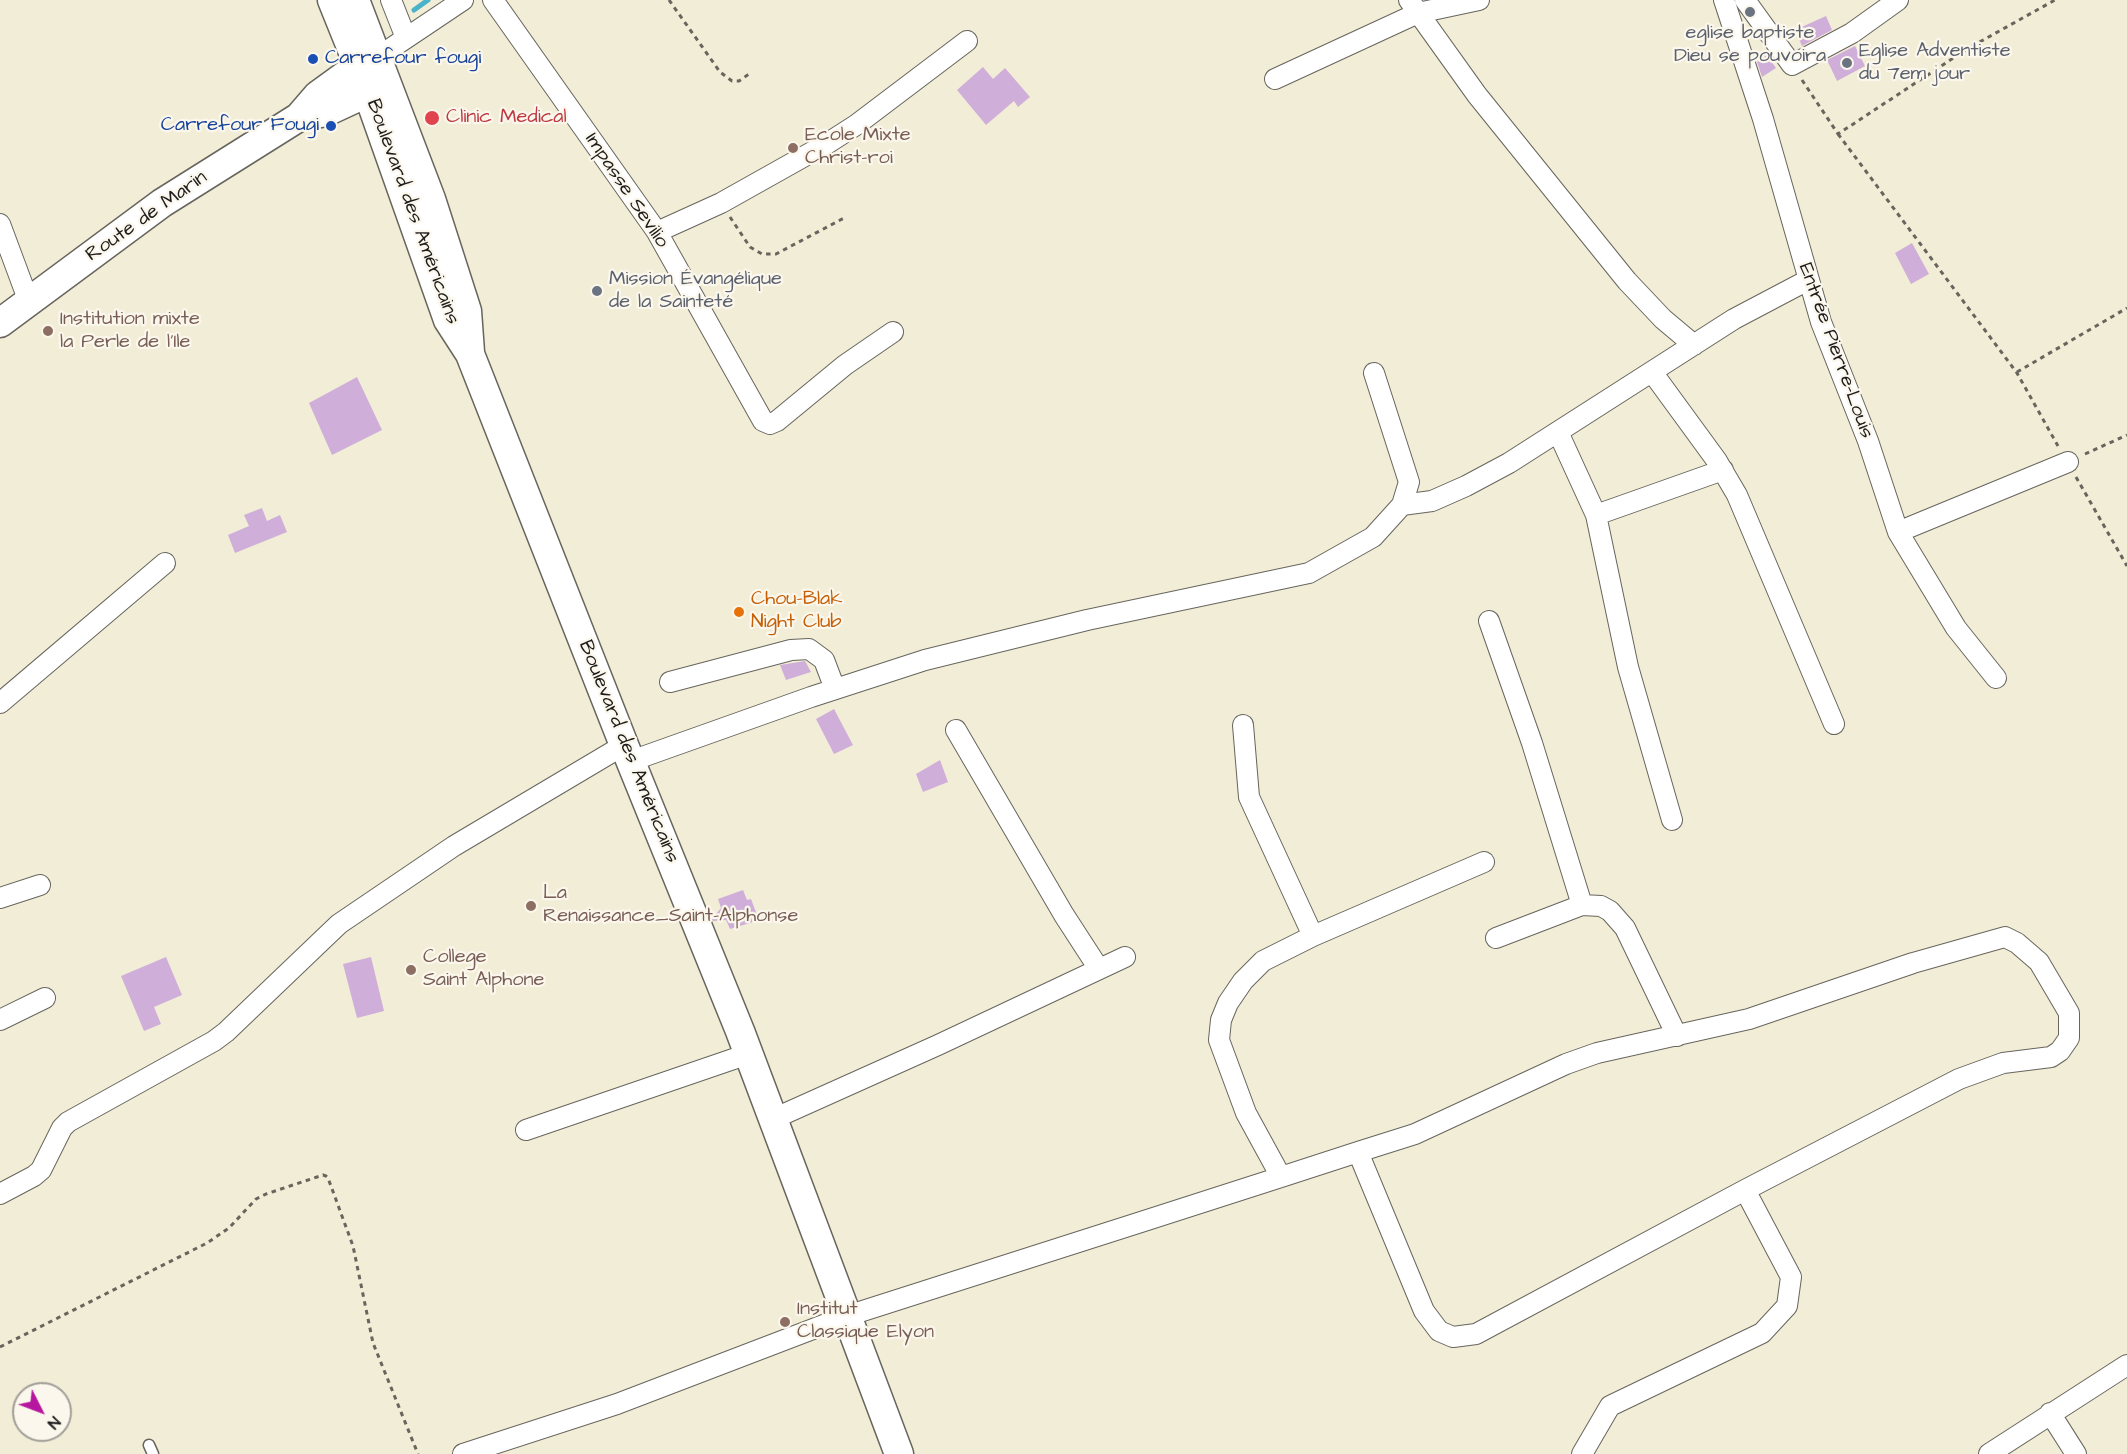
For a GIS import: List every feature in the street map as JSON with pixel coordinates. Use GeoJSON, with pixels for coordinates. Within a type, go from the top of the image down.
{"type":"FeatureCollection","features":[{"type":"Feature","properties":{"kind":"main road","name":"Boulevard des Américains"},"geometry":{"type":"LineString","coordinates":[[332,0],[373,75],[431,199],[467,311],[470,354],[748,1054],[899,1454]]}},
{"type":"Feature","properties":{"kind":"main road","name":"Boulevard des Américains"},"geometry":{"type":"LineString","coordinates":[[355,0],[373,75]]}},
{"type":"Feature","properties":{"kind":"main road","name":"Route de Marin"},"geometry":{"type":"LineString","coordinates":[[0,323],[162,203],[299,117],[318,95],[373,75]]}},
{"type":"Feature","properties":{"kind":"street"},"geometry":{"type":"LineString","coordinates":[[391,0],[406,38]]}},
{"type":"Feature","properties":{"kind":"street"},"geometry":{"type":"LineString","coordinates":[[373,75],[406,38],[463,0]]}},
{"type":"Feature","properties":{"kind":"street","name":"Impasse Sevilio"},"geometry":{"type":"LineString","coordinates":[[493,0],[657,232],[763,421],[770,424],[777,422],[845,365],[893,332]]}},
{"type":"Feature","properties":{"kind":"street"},"geometry":{"type":"LineString","coordinates":[[1275,79],[1414,6],[1479,0]]}},
{"type":"Feature","properties":{"kind":"street","name":"Entrée Pierre-Louis"},"geometry":{"type":"LineString","coordinates":[[1724,0],[1763,119],[1821,322],[1868,441],[1898,532],[1956,628],[1996,678]]}},
{"type":"Feature","properties":{"kind":"street"},"geometry":{"type":"LineString","coordinates":[[1745,0],[1792,65],[1852,33],[1898,0]]}},
{"type":"Feature","properties":{"kind":"street"},"geometry":{"type":"LineString","coordinates":[[1414,6],[1477,95],[1627,281],[1663,319],[1694,345]]}},
{"type":"Feature","properties":{"kind":"street"},"geometry":{"type":"LineString","coordinates":[[657,232],[721,203],[843,133],[967,41]]}},
{"type":"Feature","properties":{"kind":"street"},"geometry":{"type":"LineString","coordinates":[[0,224],[29,302]]}},
{"type":"Feature","properties":{"kind":"street"},"geometry":{"type":"LineString","coordinates":[[1402,504],[1432,501],[1509,464],[1734,319],[1808,280]]}},
{"type":"Feature","properties":{"kind":"street"},"geometry":{"type":"LineString","coordinates":[[1652,372],[1723,470],[1737,495],[1834,724]]}},
{"type":"Feature","properties":{"kind":"street"},"geometry":{"type":"LineString","coordinates":[[0,1194],[41,1170],[62,1128],[68,1122],[214,1041],[226,1032],[339,924],[454,846],[628,753],[948,654],[1087,620],[1309,573],[1373,537],[1402,504],[1409,482],[1374,373]]}},
{"type":"Feature","properties":{"kind":"street"},"geometry":{"type":"LineString","coordinates":[[1558,432],[1596,515],[1628,667],[1672,820]]}},
{"type":"Feature","properties":{"kind":"street"},"geometry":{"type":"LineString","coordinates":[[1898,532],[2068,462]]}},
{"type":"Feature","properties":{"kind":"street"},"geometry":{"type":"LineString","coordinates":[[1596,515],[1723,470]]}},
{"type":"Feature","properties":{"kind":"street"},"geometry":{"type":"LineString","coordinates":[[0,703],[165,563]]}},
{"type":"Feature","properties":{"kind":"street"},"geometry":{"type":"LineString","coordinates":[[1489,621],[1532,743],[1582,905]]}},
{"type":"Feature","properties":{"kind":"street"},"geometry":{"type":"LineString","coordinates":[[670,682],[791,650],[809,649],[824,660],[835,689]]}},
{"type":"Feature","properties":{"kind":"street"},"geometry":{"type":"LineString","coordinates":[[1243,724],[1249,797],[1313,936]]}},
{"type":"Feature","properties":{"kind":"street"},"geometry":{"type":"LineString","coordinates":[[956,730],[1064,915],[1100,969]]}},
{"type":"Feature","properties":{"kind":"street"},"geometry":{"type":"LineString","coordinates":[[1281,1177],[1246,1113],[1219,1040],[1221,1020],[1228,1002],[1243,981],[1263,961],[1313,936],[1484,862]]}},
{"type":"Feature","properties":{"kind":"street"},"geometry":{"type":"LineString","coordinates":[[0,898],[40,885]]}},
{"type":"Feature","properties":{"kind":"street"},"geometry":{"type":"LineString","coordinates":[[1496,938],[1582,905],[1601,906],[1610,911],[1624,928],[1677,1036]]}},
{"type":"Feature","properties":{"kind":"street"},"geometry":{"type":"LineString","coordinates":[[463,1454],[617,1404],[847,1316],[1358,1152],[1415,1134],[1566,1064],[1597,1053],[1749,1019],[1913,963],[2005,937],[2039,962],[2069,1013],[2069,1038],[2060,1052],[2051,1057],[2003,1063],[1959,1079],[1476,1334],[1453,1337],[1439,1331],[1424,1311],[1358,1152]]}},
{"type":"Feature","properties":{"kind":"street"},"geometry":{"type":"LineString","coordinates":[[773,1119],[1125,957]]}},
{"type":"Feature","properties":{"kind":"street"},"geometry":{"type":"LineString","coordinates":[[0,1020],[45,998]]}},
{"type":"Feature","properties":{"kind":"street"},"geometry":{"type":"LineString","coordinates":[[526,1130],[748,1054]]}},
{"type":"Feature","properties":{"kind":"street"},"geometry":{"type":"LineString","coordinates":[[1582,1454],[1610,1406],[1762,1333],[1788,1306],[1791,1277],[1745,1190]]}},
{"type":"Feature","properties":{"kind":"street"},"geometry":{"type":"LineString","coordinates":[[1989,1454],[2127,1365]]}},
{"type":"Feature","properties":{"kind":"street"},"geometry":{"type":"LineString","coordinates":[[2050,1413],[2076,1454]]}},
{"type":"Feature","properties":{"kind":"path"},"geometry":{"type":"LineString","coordinates":[[669,0],[720,72],[732,81],[739,81],[748,74]]}},
{"type":"Feature","properties":{"kind":"path"},"geometry":{"type":"LineString","coordinates":[[1838,134],[1967,49],[2055,0]]}},
{"type":"Feature","properties":{"kind":"path"},"geometry":{"type":"LineString","coordinates":[[1792,65],[1838,134],[2017,373],[2127,566]]}},
{"type":"Feature","properties":{"kind":"path"},"geometry":{"type":"LineString","coordinates":[[721,203],[750,247],[762,254],[776,254],[846,217]]}},
{"type":"Feature","properties":{"kind":"path"},"geometry":{"type":"LineString","coordinates":[[2017,373],[2127,308]]}},
{"type":"Feature","properties":{"kind":"path"},"geometry":{"type":"LineString","coordinates":[[2068,462],[2127,435]]}},
{"type":"Feature","properties":{"kind":"path"},"geometry":{"type":"LineString","coordinates":[[0,1347],[207,1243],[229,1228],[256,1199],[304,1181],[326,1176],[353,1246],[373,1343],[418,1454]]}},
{"type":"Feature","properties":{"kind":"building"},"geometry":{"type":"Polygon","coordinates":[[[1826,16],[1832,30],[1802,46],[1795,30],[1826,16]]]}},
{"type":"Feature","properties":{"kind":"building"},"geometry":{"type":"Polygon","coordinates":[[[1855,46],[1865,66],[1837,81],[1827,60],[1855,46]]]}},
{"type":"Feature","properties":{"kind":"building"},"geometry":{"type":"Polygon","coordinates":[[[1767,55],[1776,68],[1762,77],[1757,62],[1767,55]]]}},
{"type":"Feature","properties":{"kind":"building"},"geometry":{"type":"Polygon","coordinates":[[[983,67],[993,79],[1005,68],[1030,97],[1018,107],[1014,101],[986,125],[957,90],[983,67]]]}},
{"type":"Feature","properties":{"kind":"building"},"geometry":{"type":"Polygon","coordinates":[[[1912,243],[1929,274],[1911,284],[1895,253],[1912,243]]]}},
{"type":"Feature","properties":{"kind":"building"},"geometry":{"type":"Polygon","coordinates":[[[357,377],[382,430],[332,455],[309,403],[357,377]]]}},
{"type":"Feature","properties":{"kind":"building"},"geometry":{"type":"Polygon","coordinates":[[[262,508],[267,521],[280,515],[287,532],[235,553],[228,535],[249,526],[244,515],[262,508]]]}},
{"type":"Feature","properties":{"kind":"building"},"geometry":{"type":"Polygon","coordinates":[[[805,661],[811,672],[786,680],[780,665],[805,661]]]}},
{"type":"Feature","properties":{"kind":"building"},"geometry":{"type":"Polygon","coordinates":[[[834,709],[853,745],[834,754],[816,719],[834,709]]]}},
{"type":"Feature","properties":{"kind":"building"},"geometry":{"type":"Polygon","coordinates":[[[940,760],[948,782],[923,792],[916,774],[940,760]]]}},
{"type":"Feature","properties":{"kind":"building"},"geometry":{"type":"Polygon","coordinates":[[[743,890],[747,900],[751,899],[757,915],[751,918],[753,922],[730,929],[726,920],[713,921],[712,919],[721,908],[718,899],[743,890]]]}},
{"type":"Feature","properties":{"kind":"building"},"geometry":{"type":"Polygon","coordinates":[[[166,957],[182,995],[154,1007],[161,1024],[144,1031],[121,976],[166,957]]]}},
{"type":"Feature","properties":{"kind":"building"},"geometry":{"type":"Polygon","coordinates":[[[371,957],[384,1011],[357,1018],[343,964],[371,957]]]}},
{"type":"Feature","properties":{"kind":"waterway"},"geometry":{"type":"LineString","coordinates":[[414,10],[428,0]]}},
{"type":"Feature","properties":{"kind":"place","name":"eglise baptiste Dieu se pouvoira"},"geometry":{"type":"Point","coordinates":[1750,12]}},
{"type":"Feature","properties":{"kind":"place","name":"Carrefour fougi"},"geometry":{"type":"Point","coordinates":[313,59]}},
{"type":"Feature","properties":{"kind":"place","name":"Eglise Adventiste du 7em jour"},"geometry":{"type":"Point","coordinates":[1847,63]}},
{"type":"Feature","properties":{"kind":"place","name":"Clinic Medical"},"geometry":{"type":"Point","coordinates":[432,118]}},
{"type":"Feature","properties":{"kind":"place","name":"Carrefour Fougi"},"geometry":{"type":"Point","coordinates":[331,126]}},
{"type":"Feature","properties":{"kind":"place","name":"Ecole Mixte Christ-roi"},"geometry":{"type":"Point","coordinates":[793,148]}},
{"type":"Feature","properties":{"kind":"place","name":"Mission Évangélique de la Sainteté"},"geometry":{"type":"Point","coordinates":[597,291]}},
{"type":"Feature","properties":{"kind":"place","name":"Institution mixte la Perle de l'Ile"},"geometry":{"type":"Point","coordinates":[48,331]}},
{"type":"Feature","properties":{"kind":"place","name":"Chou-Blak Night Club"},"geometry":{"type":"Point","coordinates":[739,612]}},
{"type":"Feature","properties":{"kind":"place","name":"La Renaissance_Saint-Alphonse"},"geometry":{"type":"Point","coordinates":[531,906]}},
{"type":"Feature","properties":{"kind":"place","name":"College Saint Alphone"},"geometry":{"type":"Point","coordinates":[411,970]}},
{"type":"Feature","properties":{"kind":"place","name":"Institut Classique Elyon"},"geometry":{"type":"Point","coordinates":[785,1322]}}]}
